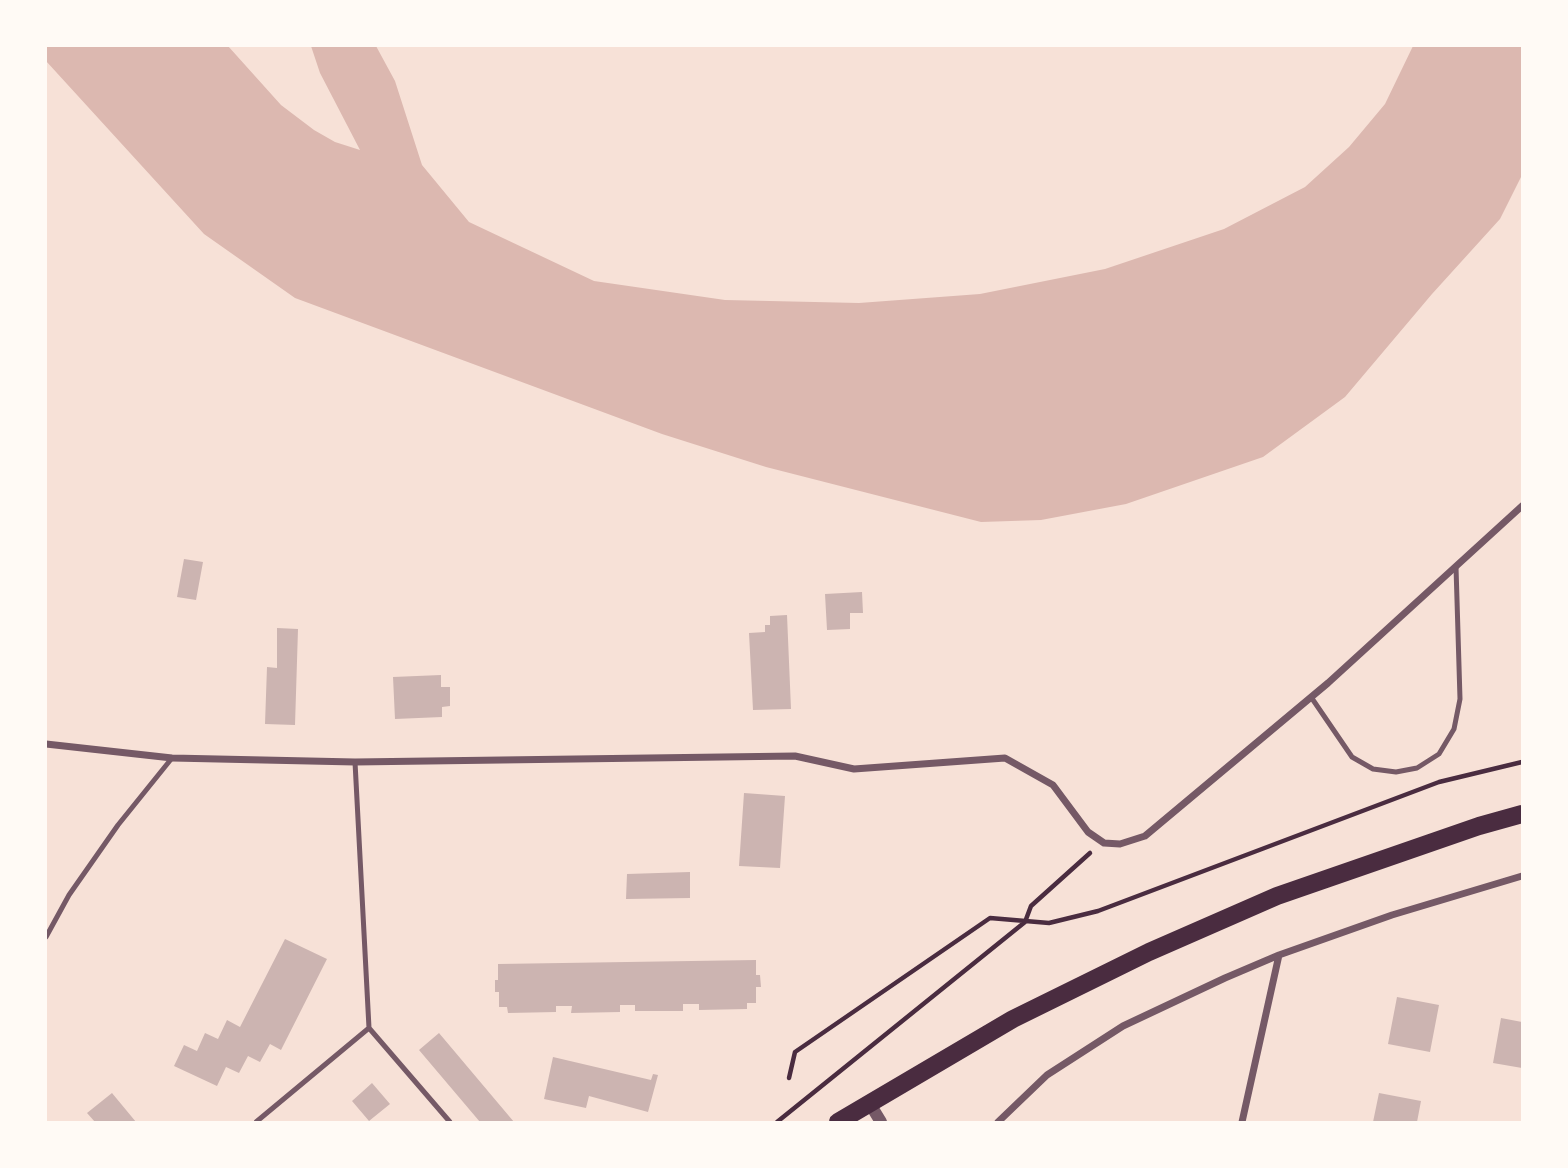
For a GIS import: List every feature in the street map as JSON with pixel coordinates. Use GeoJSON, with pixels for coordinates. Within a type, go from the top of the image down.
{"type":"FeatureCollection","features":[{"type":"Feature","properties":{"kind":"main road"},"geometry":{"type":"LineString","coordinates":[[838,1122],[1013,1019],[1149,952],[1278,896],[1479,825],[1522,814]]}},
{"type":"Feature","properties":{"kind":"street"},"geometry":{"type":"LineString","coordinates":[[46,744],[172,758],[355,762],[795,756],[855,769],[1005,758],[1053,785],[1088,832],[1104,844],[1121,844],[1145,836],[1311,697],[1522,506]]}},
{"type":"Feature","properties":{"kind":"street"},"geometry":{"type":"LineString","coordinates":[[998,1122],[1047,1075],[1124,1026],[1279,955],[1392,915],[1522,876]]}},
{"type":"Feature","properties":{"kind":"street"},"geometry":{"type":"LineString","coordinates":[[1242,1122],[1279,955]]}},
{"type":"Feature","properties":{"kind":"street"},"geometry":{"type":"LineString","coordinates":[[870,1104],[881,1122]]}},
{"type":"Feature","properties":{"kind":"lane"},"geometry":{"type":"LineString","coordinates":[[1311,697],[1352,757],[1373,769],[1396,772],[1417,768],[1439,754],[1454,729],[1460,699],[1456,567]]}},
{"type":"Feature","properties":{"kind":"lane"},"geometry":{"type":"LineString","coordinates":[[46,937],[69,895],[111,835],[172,758]]}},
{"type":"Feature","properties":{"kind":"lane"},"geometry":{"type":"LineString","coordinates":[[355,762],[369,1028],[450,1122]]}},
{"type":"Feature","properties":{"kind":"lane"},"geometry":{"type":"LineString","coordinates":[[256,1122],[369,1028]]}},
{"type":"Feature","properties":{"kind":"path"},"geometry":{"type":"LineString","coordinates":[[789,1078],[795,1052],[990,918],[1049,923],[1098,911],[1439,782],[1522,762]]}},
{"type":"Feature","properties":{"kind":"path"},"geometry":{"type":"LineString","coordinates":[[776,1122],[1025,922],[1031,906],[1085,856],[1104,844]]}},
{"type":"Feature","properties":{"kind":"shaded area"},"geometry":{"type":"Polygon","coordinates":[[[46,46],[228,46],[281,105],[335,142],[360,150],[320,73],[311,46],[376,46],[395,81],[422,165],[469,222],[594,281],[725,300],[859,303],[980,294],[1105,269],[1224,229],[1305,187],[1349,147],[1385,104],[1413,46],[1522,46],[1522,175],[1500,219],[1345,397],[1263,457],[1126,504],[1041,520],[981,522],[766,467],[662,434],[295,298],[204,234],[46,61],[46,46]]]}},
{"type":"Feature","properties":{"kind":"building"},"geometry":{"type":"Polygon","coordinates":[[[184,559],[203,562],[196,600],[177,597],[184,559]]]}},
{"type":"Feature","properties":{"kind":"building"},"geometry":{"type":"Polygon","coordinates":[[[862,592],[863,613],[850,613],[850,629],[827,630],[825,594],[862,592]]]}},
{"type":"Feature","properties":{"kind":"building"},"geometry":{"type":"Polygon","coordinates":[[[787,615],[791,709],[753,710],[749,633],[765,632],[765,625],[770,625],[770,616],[787,615]]]}},
{"type":"Feature","properties":{"kind":"building"},"geometry":{"type":"Polygon","coordinates":[[[277,628],[298,629],[295,725],[265,724],[267,667],[277,668],[277,628]]]}},
{"type":"Feature","properties":{"kind":"building"},"geometry":{"type":"Polygon","coordinates":[[[441,675],[441,687],[450,687],[450,706],[442,707],[442,717],[395,719],[393,677],[441,675]]]}},
{"type":"Feature","properties":{"kind":"building"},"geometry":{"type":"Polygon","coordinates":[[[744,793],[785,796],[780,868],[739,866],[744,793]]]}},
{"type":"Feature","properties":{"kind":"building"},"geometry":{"type":"Polygon","coordinates":[[[690,872],[690,898],[626,899],[627,874],[690,872]]]}},
{"type":"Feature","properties":{"kind":"building"},"geometry":{"type":"Polygon","coordinates":[[[285,939],[327,959],[281,1050],[270,1044],[260,1062],[248,1056],[239,1073],[226,1067],[217,1086],[174,1066],[184,1045],[197,1051],[205,1033],[218,1039],[227,1020],[240,1027],[285,939]]]}},
{"type":"Feature","properties":{"kind":"building"},"geometry":{"type":"Polygon","coordinates":[[[756,960],[756,975],[760,975],[761,987],[756,987],[756,1003],[747,1003],[747,1009],[699,1010],[699,1004],[683,1004],[683,1011],[635,1011],[635,1005],[620,1005],[620,1012],[571,1013],[572,1006],[556,1006],[556,1012],[508,1013],[507,1007],[499,1007],[499,992],[495,992],[498,964],[756,960]]]}},
{"type":"Feature","properties":{"kind":"building"},"geometry":{"type":"Polygon","coordinates":[[[1397,997],[1439,1005],[1430,1052],[1388,1044],[1397,997]]]}},
{"type":"Feature","properties":{"kind":"building"},"geometry":{"type":"Polygon","coordinates":[[[1501,1018],[1522,1022],[1522,1068],[1493,1063],[1501,1018]]]}},
{"type":"Feature","properties":{"kind":"building"},"geometry":{"type":"Polygon","coordinates":[[[439,1033],[514,1122],[480,1122],[419,1050],[439,1033]]]}},
{"type":"Feature","properties":{"kind":"building"},"geometry":{"type":"Polygon","coordinates":[[[553,1057],[651,1080],[653,1074],[658,1075],[648,1112],[589,1096],[586,1108],[544,1099],[553,1057]]]}},
{"type":"Feature","properties":{"kind":"building"},"geometry":{"type":"Polygon","coordinates":[[[372,1083],[390,1104],[369,1121],[352,1101],[372,1083]]]}},
{"type":"Feature","properties":{"kind":"building"},"geometry":{"type":"Polygon","coordinates":[[[112,1093],[136,1122],[95,1122],[87,1113],[112,1093]]]}},
{"type":"Feature","properties":{"kind":"building"},"geometry":{"type":"Polygon","coordinates":[[[1379,1093],[1421,1101],[1417,1122],[1373,1122],[1379,1093]]]}}]}
